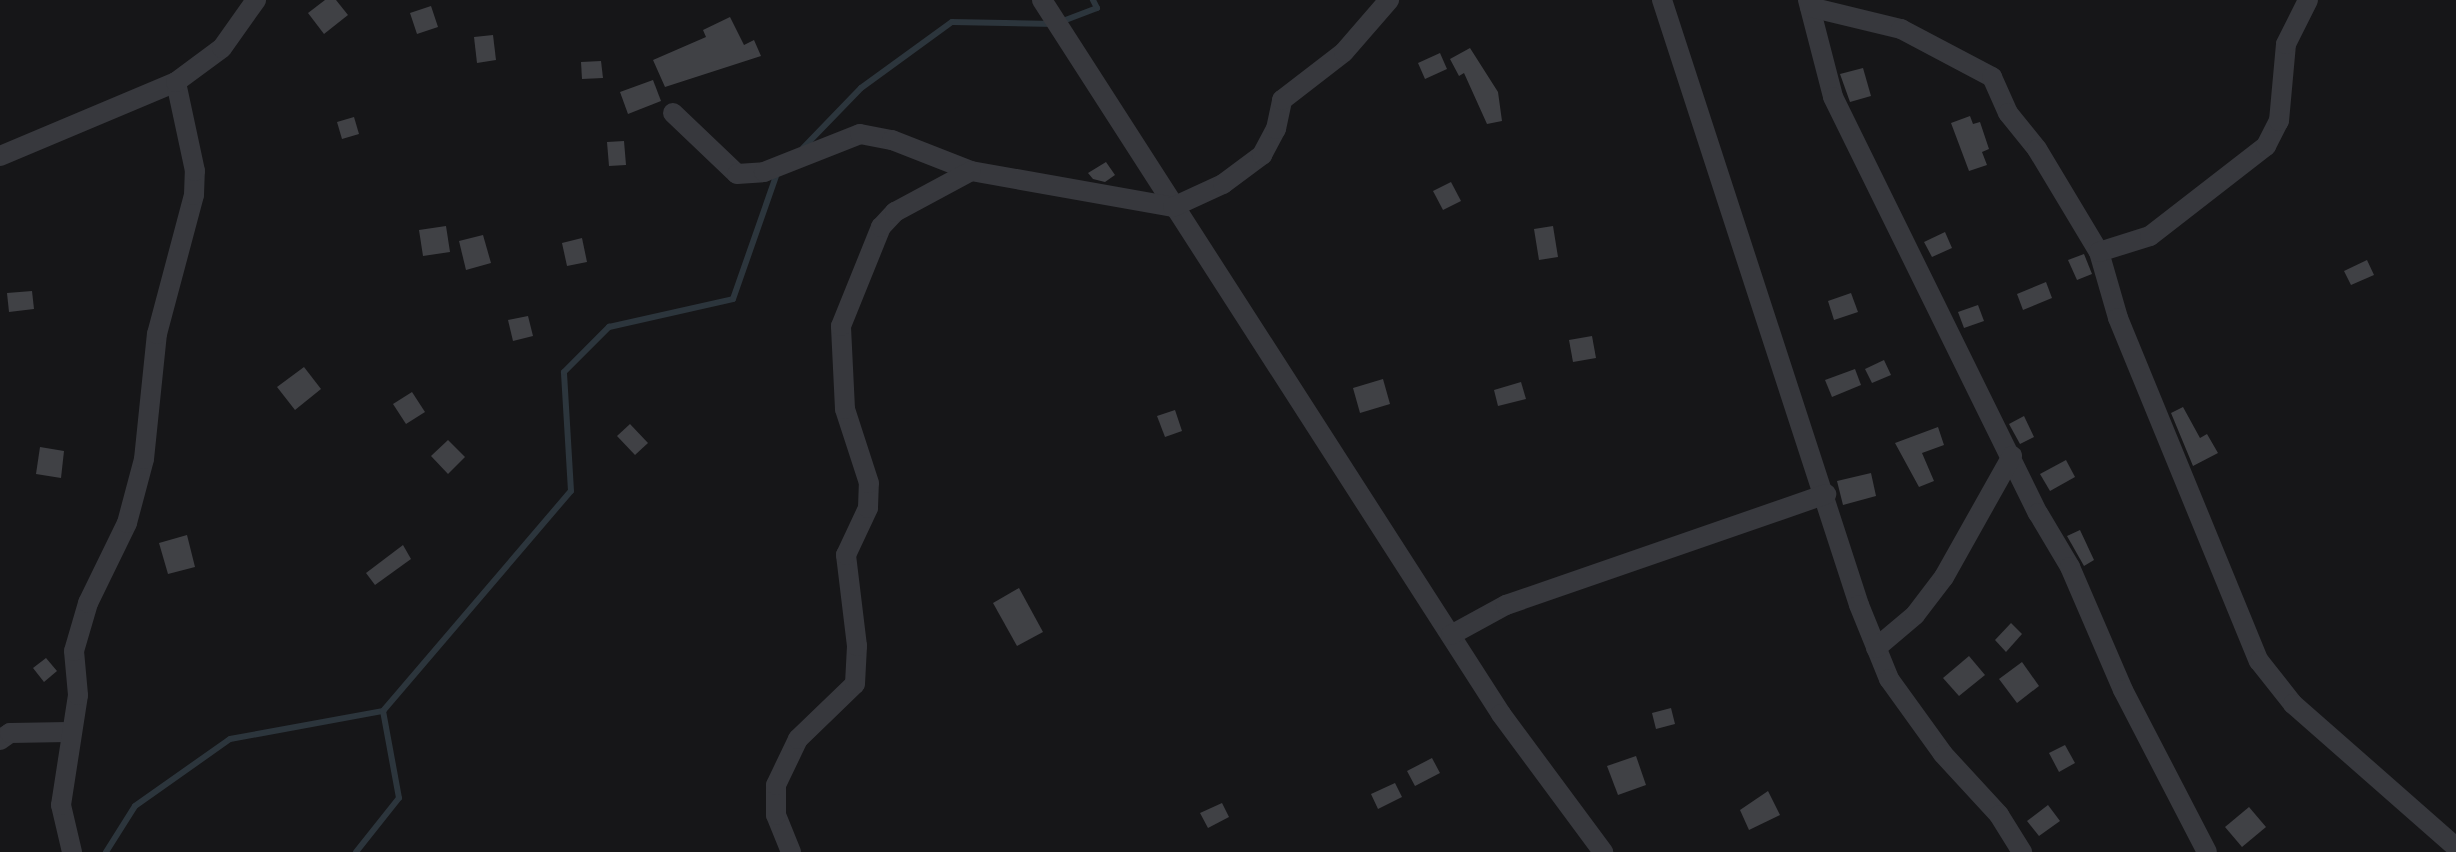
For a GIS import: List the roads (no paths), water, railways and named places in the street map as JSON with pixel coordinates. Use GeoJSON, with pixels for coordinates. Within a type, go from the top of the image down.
{"type":"FeatureCollection","features":[{"type":"Feature","properties":{"kind":"street"},"geometry":{"type":"LineString","coordinates":[[0,156],[176,82],[222,48],[256,0]]}},
{"type":"Feature","properties":{"kind":"street"},"geometry":{"type":"LineString","coordinates":[[1042,0],[1451,635],[1603,852]]}},
{"type":"Feature","properties":{"kind":"street"},"geometry":{"type":"LineString","coordinates":[[673,113],[737,174],[764,172],[860,134],[892,140],[971,171],[1173,207],[1223,184],[1262,155],[1276,129],[1282,100],[1344,52],[1389,0]]}},
{"type":"Feature","properties":{"kind":"street"},"geometry":{"type":"LineString","coordinates":[[1662,0],[1876,648],[1898,691],[1943,754],[1999,815],[2022,852]]}},
{"type":"Feature","properties":{"kind":"street"},"geometry":{"type":"LineString","coordinates":[[2099,252],[2159,231],[2207,187],[2266,146],[2279,121],[2286,44],[2308,0]]}},
{"type":"Feature","properties":{"kind":"street"},"geometry":{"type":"LineString","coordinates":[[2207,852],[1833,97],[1809,4],[1901,29],[1992,77],[2008,113],[2037,149],[2099,252],[2118,318],[2259,661],[2293,704],[2456,847]]}},
{"type":"Feature","properties":{"kind":"street"},"geometry":{"type":"LineString","coordinates":[[72,852],[61,805],[68,732],[78,695],[74,651],[88,603],[127,523],[144,459],[157,334],[194,195],[195,171],[176,82]]}},
{"type":"Feature","properties":{"kind":"street"},"geometry":{"type":"LineString","coordinates":[[791,852],[776,815],[776,785],[798,739],[855,684],[857,646],[846,555],[868,508],[869,483],[843,393],[841,326],[849,297],[881,227],[895,212],[971,171]]}},
{"type":"Feature","properties":{"kind":"street"},"geometry":{"type":"LineString","coordinates":[[1876,648],[1915,615],[1944,577],[2012,456]]}},
{"type":"Feature","properties":{"kind":"street"},"geometry":{"type":"LineString","coordinates":[[1451,635],[1506,605],[1826,494]]}},
{"type":"Feature","properties":{"kind":"street"},"geometry":{"type":"LineString","coordinates":[[0,740],[10,733],[68,732]]}},
{"type":"Feature","properties":{"kind":"waterway"},"geometry":{"type":"LineString","coordinates":[[803,148],[861,88],[952,22],[1055,24],[1097,8],[1093,0]]}},
{"type":"Feature","properties":{"kind":"waterway"},"geometry":{"type":"LineString","coordinates":[[106,852],[135,806],[230,739],[383,711],[571,491],[564,372],[609,327],[733,299],[776,176]]}},
{"type":"Feature","properties":{"kind":"waterway"},"geometry":{"type":"LineString","coordinates":[[356,852],[399,798],[383,711]]}}]}
